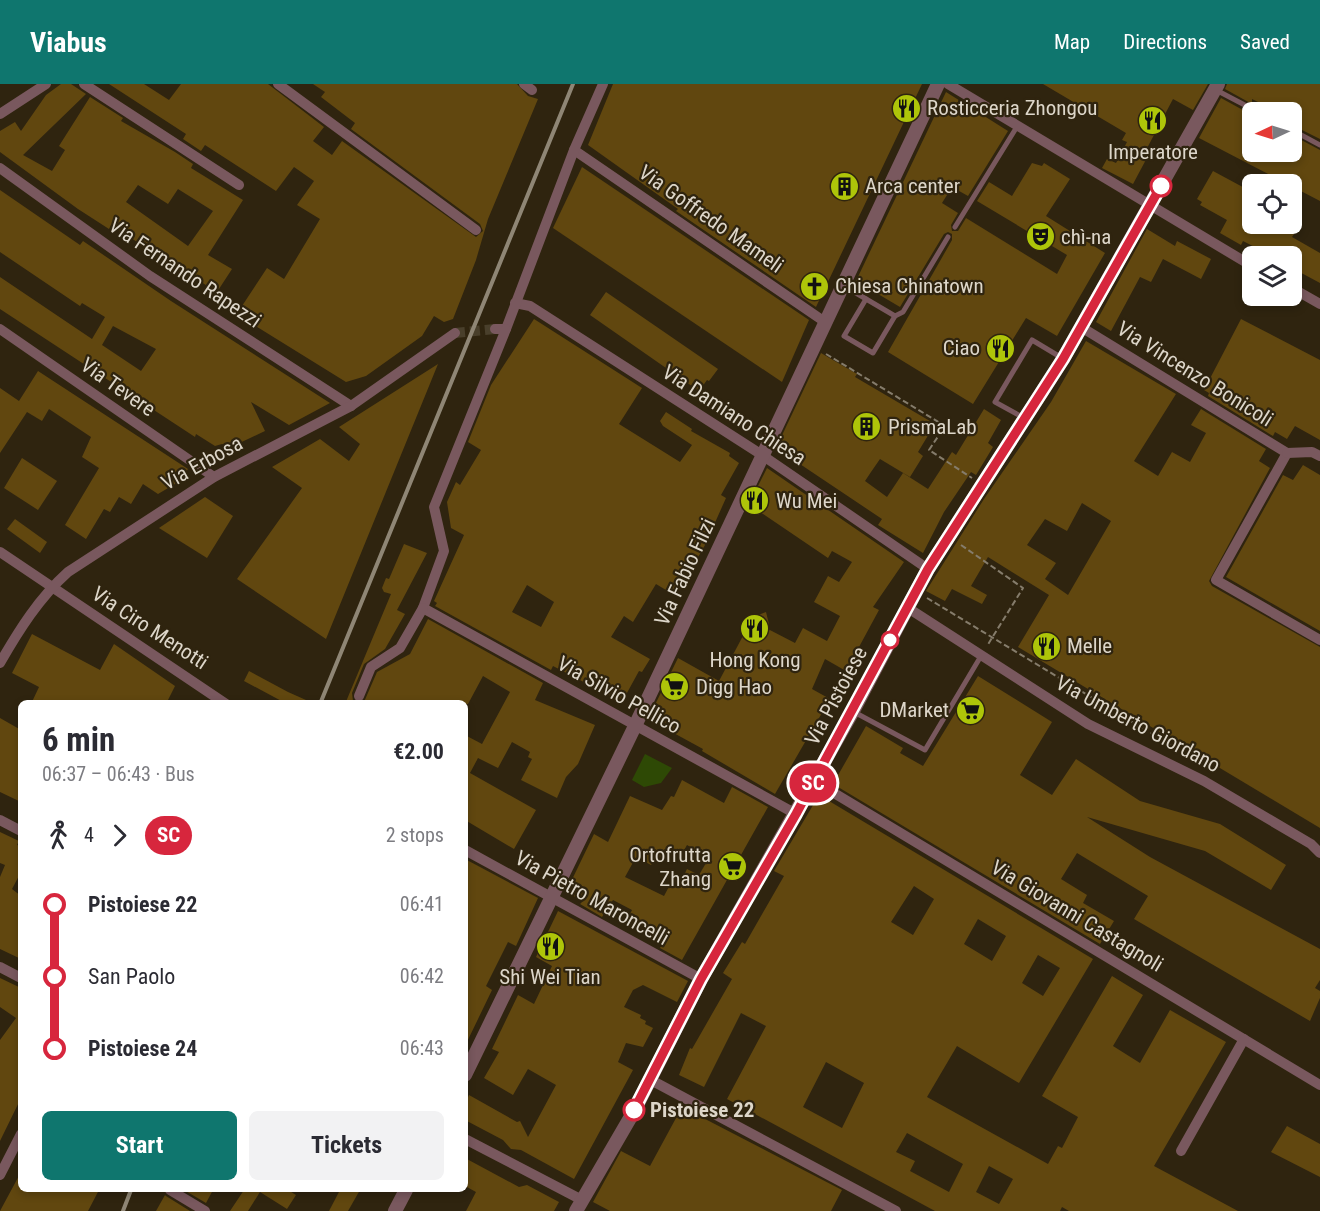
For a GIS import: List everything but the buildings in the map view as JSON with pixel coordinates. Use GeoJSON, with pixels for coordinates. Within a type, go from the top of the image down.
{"type":"FeatureCollection","features":[{"type":"Feature","properties":{"kind":"street"},"geometry":{"type":"LineString","coordinates":[[0,114],[46,84]]}},
{"type":"Feature","properties":{"kind":"street"},"geometry":{"type":"LineString","coordinates":[[84,84],[239,185]]}},
{"type":"Feature","properties":{"kind":"street"},"geometry":{"type":"LineString","coordinates":[[278,84],[476,230]]}},
{"type":"Feature","properties":{"kind":"street"},"geometry":{"type":"LineString","coordinates":[[359,696],[371,667],[400,648],[423,608],[444,551],[434,507],[500,329],[515,303],[574,150],[603,84]]}},
{"type":"Feature","properties":{"kind":"street","name":"Via Fabio Filzi"},"geometry":{"type":"LineString","coordinates":[[468,1069],[553,898],[938,84]]}},
{"type":"Feature","properties":{"kind":"street"},"geometry":{"type":"LineString","coordinates":[[948,84],[1242,260]]}},
{"type":"Feature","properties":{"kind":"street","name":"Via Pistoiese"},"geometry":{"type":"LineString","coordinates":[[579,1205],[633,1113],[701,979],[796,814],[928,569],[952,539],[1063,359],[1216,87]]}},
{"type":"Feature","properties":{"kind":"street","name":"Via Goffredo Mameli"},"geometry":{"type":"LineString","coordinates":[[574,150],[825,322]]}},
{"type":"Feature","properties":{"kind":"street","name":"Via Fernando Rapezzi"},"geometry":{"type":"LineString","coordinates":[[0,168],[150,276],[351,406]]}},
{"type":"Feature","properties":{"kind":"street"},"geometry":{"type":"LineString","coordinates":[[1302,294],[1320,304]]}},
{"type":"Feature","properties":{"kind":"street","name":"Via Damiano Chiesa"},"geometry":{"type":"LineString","coordinates":[[515,303],[530,306],[762,455],[928,569]]}},
{"type":"Feature","properties":{"kind":"street","name":"Via Vincenzo Bonicoli"},"geometry":{"type":"LineString","coordinates":[[1081,327],[1287,453],[1312,452],[1320,456]]}},
{"type":"Feature","properties":{"kind":"street","name":"Via Tevere"},"geometry":{"type":"LineString","coordinates":[[0,329],[214,477]]}},
{"type":"Feature","properties":{"kind":"street","name":"Via Erbosa"},"geometry":{"type":"LineString","coordinates":[[0,663],[22,626],[51,587],[68,572],[214,477],[351,406],[455,333]]}},
{"type":"Feature","properties":{"kind":"street","name":"Via Vincenzo Bonicoli"},"geometry":{"type":"LineString","coordinates":[[1287,453],[1216,580],[1320,640]]}},
{"type":"Feature","properties":{"kind":"street","name":"Via Ciro Menotti"},"geometry":{"type":"LineString","coordinates":[[0,552],[220,700]]}},
{"type":"Feature","properties":{"kind":"street","name":"Via Silvio Pellico"},"geometry":{"type":"LineString","coordinates":[[423,608],[796,814]]}},
{"type":"Feature","properties":{"kind":"street","name":"Via Umberto Giordano"},"geometry":{"type":"LineString","coordinates":[[908,608],[1088,724],[1204,781],[1311,844],[1320,853]]}},
{"type":"Feature","properties":{"kind":"street","name":"Via Giovanni Castagnoli"},"geometry":{"type":"LineString","coordinates":[[814,781],[1320,1085]]}},
{"type":"Feature","properties":{"kind":"street"},"geometry":{"type":"LineString","coordinates":[[0,820],[18,829]]}},
{"type":"Feature","properties":{"kind":"street","name":"Via Pietro Maroncelli"},"geometry":{"type":"LineString","coordinates":[[468,852],[701,979]]}},
{"type":"Feature","properties":{"kind":"street"},"geometry":{"type":"LineString","coordinates":[[0,967],[18,976]]}},
{"type":"Feature","properties":{"kind":"street"},"geometry":{"type":"LineString","coordinates":[[1181,1151],[1244,1039]]}},
{"type":"Feature","properties":{"kind":"street"},"geometry":{"type":"LineString","coordinates":[[649,1079],[896,1211]]}},
{"type":"Feature","properties":{"kind":"street"},"geometry":{"type":"LineString","coordinates":[[0,1175],[18,1140]]}},
{"type":"Feature","properties":{"kind":"street"},"geometry":{"type":"LineString","coordinates":[[468,1141],[579,1205]]}},
{"type":"Feature","properties":{"kind":"street"},"geometry":{"type":"LineString","coordinates":[[173,1192],[205,1211]]}},
{"type":"Feature","properties":{"kind":"street"},"geometry":{"type":"LineString","coordinates":[[395,1211],[405,1192]]}},
{"type":"Feature","properties":{"kind":"lane"},"geometry":{"type":"LineString","coordinates":[[1216,87],[1242,102]]}},
{"type":"Feature","properties":{"kind":"lane"},"geometry":{"type":"LineString","coordinates":[[955,228],[1018,125]]}},
{"type":"Feature","properties":{"kind":"lane"},"geometry":{"type":"LineString","coordinates":[[1302,136],[1320,146]]}},
{"type":"Feature","properties":{"kind":"lane"},"geometry":{"type":"LineString","coordinates":[[866,299],[844,336],[873,353],[895,316],[903,312],[948,237]]}},
{"type":"Feature","properties":{"kind":"lane"},"geometry":{"type":"LineString","coordinates":[[843,285],[895,316]]}},
{"type":"Feature","properties":{"kind":"lane"},"geometry":{"type":"LineString","coordinates":[[1026,419],[995,402],[1032,340],[1063,359]]}},
{"type":"Feature","properties":{"kind":"lane"},"geometry":{"type":"LineString","coordinates":[[853,711],[926,750],[981,656]]}},
{"type":"Feature","properties":{"kind":"path"},"geometry":{"type":"LineString","coordinates":[[813,346],[945,426],[929,450],[975,480]]}},
{"type":"Feature","properties":{"kind":"path"},"geometry":{"type":"LineString","coordinates":[[952,539],[1023,588],[981,656]]}},
{"type":"Feature","properties":{"kind":"path"},"geometry":{"type":"LineString","coordinates":[[923,595],[1218,774]]}},
{"type":"Feature","properties":{"kind":"green space"},"geometry":{"type":"Polygon","coordinates":[[[645,754],[672,768],[661,783],[644,787],[632,780],[645,754]]]}},
{"type":"Feature","properties":{"kind":"tunnel"},"geometry":{"type":"LineString","coordinates":[[455,333],[495,329]]}},
{"type":"Feature","properties":{"kind":"railway"},"geometry":{"type":"LineString","coordinates":[[322,700],[573,84]]}},
{"type":"Feature","properties":{"kind":"railway"},"geometry":{"type":"LineString","coordinates":[[123,1211],[130,1192]]}},
{"type":"Feature","properties":{"kind":"bus line","name":"SC"},"geometry":{"type":"LineString","coordinates":[[634,1110],[701,979],[796,814],[928,569],[1063,359],[1161,186]]}},
{"type":"Feature","properties":{"kind":"place","name":"Rosticceria Zhongou"},"geometry":{"type":"Point","coordinates":[906,108]}},
{"type":"Feature","properties":{"kind":"place","name":"Imperatore"},"geometry":{"type":"Point","coordinates":[1153,121]}},
{"type":"Feature","properties":{"kind":"place","name":"Arca center"},"geometry":{"type":"Point","coordinates":[844,186]}},
{"type":"Feature","properties":{"kind":"place","name":"chì-na"},"geometry":{"type":"Point","coordinates":[1040,237]}},
{"type":"Feature","properties":{"kind":"place","name":"Chiesa Chinatown"},"geometry":{"type":"Point","coordinates":[814,286]}},
{"type":"Feature","properties":{"kind":"place","name":"Ciao"},"geometry":{"type":"Point","coordinates":[1001,348]}},
{"type":"Feature","properties":{"kind":"place","name":"PrismaLab"},"geometry":{"type":"Point","coordinates":[867,427]}},
{"type":"Feature","properties":{"kind":"place","name":"Wu Mei"},"geometry":{"type":"Point","coordinates":[755,501]}},
{"type":"Feature","properties":{"kind":"place","name":"Hong Kong"},"geometry":{"type":"Point","coordinates":[755,629]}},
{"type":"Feature","properties":{"kind":"place","name":"Melle"},"geometry":{"type":"Point","coordinates":[1046,646]}},
{"type":"Feature","properties":{"kind":"place","name":"Digg Hao"},"geometry":{"type":"Point","coordinates":[675,687]}},
{"type":"Feature","properties":{"kind":"place","name":"DMarket"},"geometry":{"type":"Point","coordinates":[970,710]}},
{"type":"Feature","properties":{"kind":"place","name":"Ortofrutta Zhang"},"geometry":{"type":"Point","coordinates":[732,867]}},
{"type":"Feature","properties":{"kind":"place","name":"Shi Wei Tian"},"geometry":{"type":"Point","coordinates":[550,946]}},
{"type":"Feature","properties":{"kind":"place","name":"Pistoiese 22"},"geometry":{"type":"Point","coordinates":[634,1110]}}]}
